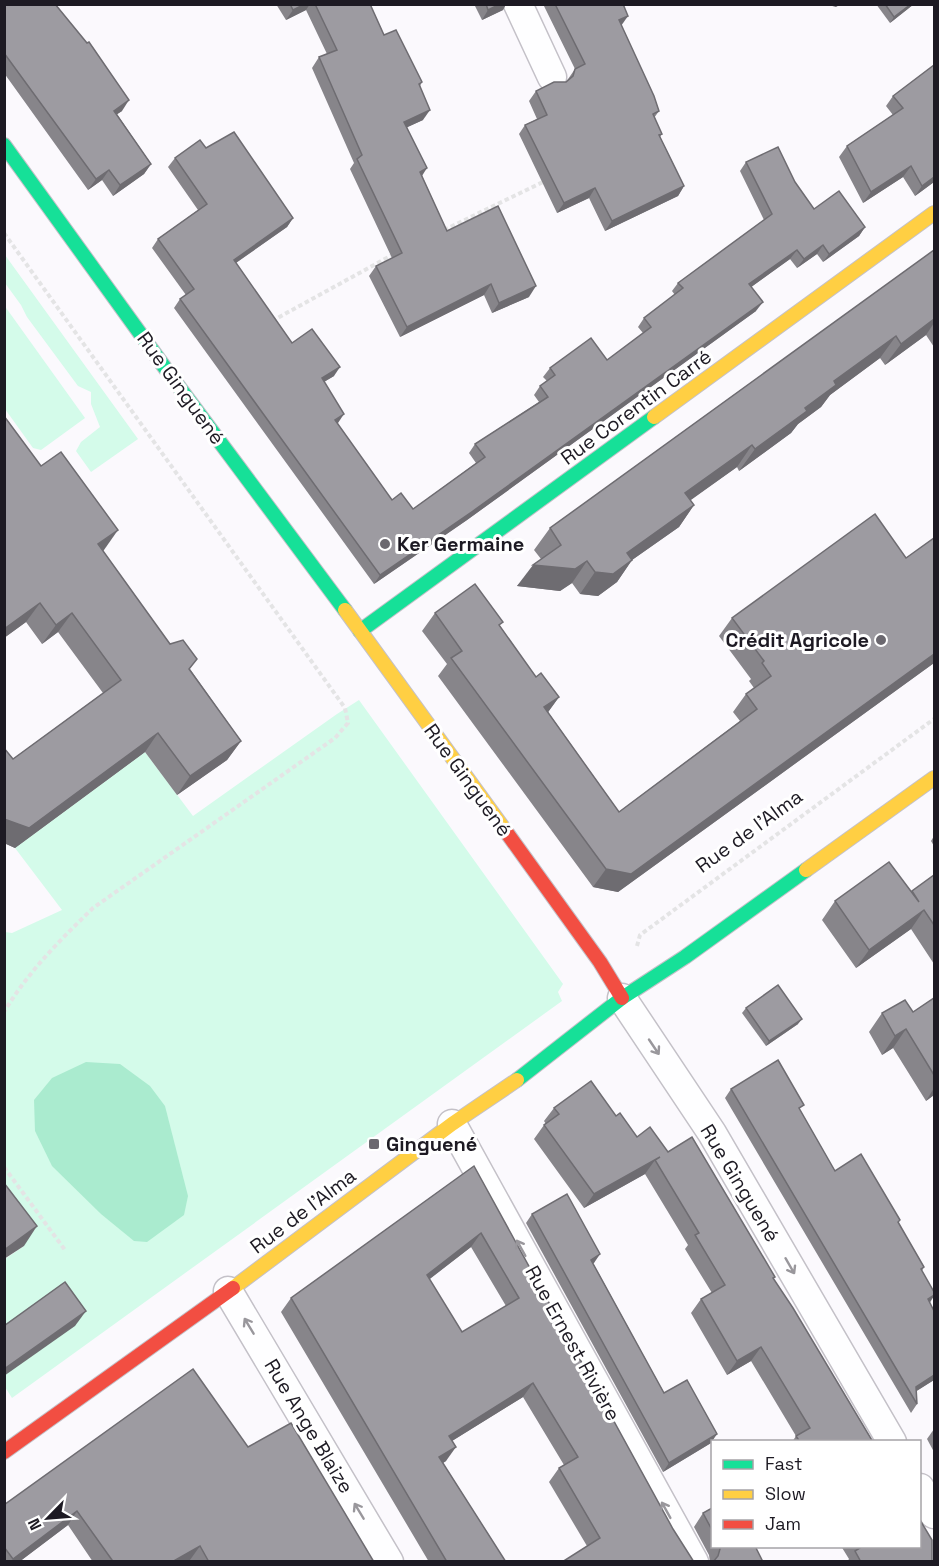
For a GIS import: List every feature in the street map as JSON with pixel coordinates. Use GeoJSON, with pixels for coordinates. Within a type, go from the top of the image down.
{"type":"FeatureCollection","features":[{"type":"Feature","properties":{"kind":"street"},"geometry":{"type":"LineString","coordinates":[[518,4],[552,77]]}},
{"type":"Feature","properties":{"kind":"street","name":"Rue Ginguené"},"geometry":{"type":"LineString","coordinates":[[4,145],[600,962],[712,1133],[891,1440]]}},
{"type":"Feature","properties":{"kind":"street","name":"Rue Corentin Carré"},"geometry":{"type":"LineString","coordinates":[[360,632],[934,213]]}},
{"type":"Feature","properties":{"kind":"street","name":"Rue de l'Alma"},"geometry":{"type":"LineString","coordinates":[[4,1452],[228,1291],[452,1124],[528,1072],[622,998],[685,957],[934,778]]}},
{"type":"Feature","properties":{"kind":"street","name":"Rue Ernest Rivière"},"geometry":{"type":"LineString","coordinates":[[452,1124],[694,1562]]}},
{"type":"Feature","properties":{"kind":"street","name":"Rue Ange Blaize"},"geometry":{"type":"LineString","coordinates":[[228,1291],[389,1562]]}},
{"type":"Feature","properties":{"kind":"street"},"geometry":{"type":"LineString","coordinates":[[921,1490],[934,1514]]}},
{"type":"Feature","properties":{"kind":"path"},"geometry":{"type":"LineString","coordinates":[[434,235],[551,178]]}},
{"type":"Feature","properties":{"kind":"path"},"geometry":{"type":"LineString","coordinates":[[4,233],[345,708],[348,723],[335,738],[93,908],[60,941],[19,988],[4,1012]]}},
{"type":"Feature","properties":{"kind":"path"},"geometry":{"type":"LineString","coordinates":[[268,322],[402,250]]}},
{"type":"Feature","properties":{"kind":"path","name":"Rue de l'Alma"},"geometry":{"type":"LineString","coordinates":[[622,998],[640,935],[934,719]]}},
{"type":"Feature","properties":{"kind":"path"},"geometry":{"type":"LineString","coordinates":[[4,1167],[65,1250]]}},
{"type":"Feature","properties":{"kind":"shaded area"},"geometry":{"type":"Polygon","coordinates":[[[5,255],[138,439],[91,472],[76,451],[81,442],[100,427],[91,404],[91,392],[78,386],[5,283],[5,255]]]}},
{"type":"Feature","properties":{"kind":"shaded area"},"geometry":{"type":"Polygon","coordinates":[[[4,305],[85,418],[41,450],[33,448],[5,409],[4,305]]]}},
{"type":"Feature","properties":{"kind":"shaded area"},"geometry":{"type":"Polygon","coordinates":[[[359,700],[563,984],[558,992],[562,1001],[12,1398],[5,1387],[5,1259],[24,1246],[5,1220],[5,932],[12,933],[62,910],[15,848],[145,752],[193,816],[359,700]]]}},
{"type":"Feature","properties":{"kind":"shaded area"},"geometry":{"type":"Polygon","coordinates":[[[86,1062],[120,1064],[150,1086],[165,1106],[188,1196],[184,1215],[147,1242],[134,1241],[101,1214],[52,1166],[35,1131],[34,1100],[52,1078],[86,1062]]]}},
{"type":"Feature","properties":{"kind":"building"},"geometry":{"type":"Polygon","coordinates":[[[4,4],[55,4],[87,43],[89,42],[129,100],[114,111],[151,164],[120,185],[109,170],[96,179],[4,53],[4,4]]]}},
{"type":"Feature","properties":{"kind":"building"},"geometry":{"type":"Polygon","coordinates":[[[290,4],[305,4],[293,10],[290,4]]]}},
{"type":"Feature","properties":{"kind":"building"},"geometry":{"type":"Polygon","coordinates":[[[315,4],[370,4],[384,35],[396,30],[422,82],[419,84],[430,110],[404,122],[427,168],[420,172],[447,231],[498,206],[536,286],[499,303],[491,284],[407,327],[376,266],[402,253],[357,159],[362,155],[319,57],[337,50],[315,4]]]}},
{"type":"Feature","properties":{"kind":"building"},"geometry":{"type":"Polygon","coordinates":[[[486,4],[500,4],[488,10],[486,4]]]}},
{"type":"Feature","properties":{"kind":"building"},"geometry":{"type":"Polygon","coordinates":[[[555,4],[623,4],[628,16],[619,20],[654,96],[659,111],[653,114],[662,134],[659,135],[684,186],[612,221],[595,188],[564,203],[525,125],[547,115],[536,91],[554,82],[566,82],[573,76],[575,69],[585,64],[555,4]]]}},
{"type":"Feature","properties":{"kind":"building"},"geometry":{"type":"Polygon","coordinates":[[[885,4],[911,4],[894,17],[885,4]]]}},
{"type":"Feature","properties":{"kind":"building"},"geometry":{"type":"Polygon","coordinates":[[[934,65],[934,177],[922,186],[911,166],[871,192],[847,146],[903,108],[893,96],[934,65]]]}},
{"type":"Feature","properties":{"kind":"building"},"geometry":{"type":"Polygon","coordinates":[[[234,132],[293,218],[234,260],[292,343],[312,329],[340,367],[322,378],[344,414],[335,420],[392,500],[401,493],[413,509],[485,457],[475,444],[548,397],[540,386],[555,375],[550,368],[591,338],[607,360],[651,327],[644,318],[683,288],[678,283],[772,214],[746,162],[778,147],[795,182],[814,209],[839,191],[865,227],[829,254],[823,245],[804,259],[797,250],[749,284],[763,302],[473,511],[380,575],[180,299],[194,289],[158,239],[207,204],[175,158],[200,140],[206,148],[234,132]]]}},
{"type":"Feature","properties":{"kind":"building"},"geometry":{"type":"Polygon","coordinates":[[[934,250],[934,319],[901,344],[896,336],[834,381],[836,385],[805,408],[807,411],[755,449],[752,445],[685,493],[694,505],[627,553],[632,560],[613,574],[595,572],[587,561],[575,569],[533,565],[561,545],[550,528],[934,250]]]}},
{"type":"Feature","properties":{"kind":"building"},"geometry":{"type":"Polygon","coordinates":[[[4,416],[41,466],[61,452],[118,530],[98,544],[170,644],[183,640],[197,659],[189,669],[241,741],[190,776],[158,733],[29,828],[4,819],[4,748],[13,759],[121,680],[72,613],[56,625],[40,603],[4,629],[4,416]]]}},
{"type":"Feature","properties":{"kind":"building"},"geometry":{"type":"Polygon","coordinates":[[[875,514],[906,558],[934,538],[934,654],[631,874],[606,869],[451,658],[462,651],[435,613],[475,584],[503,622],[499,625],[536,677],[541,673],[559,697],[544,707],[619,812],[757,709],[746,694],[771,676],[762,663],[764,661],[732,618],[875,514]]]}},
{"type":"Feature","properties":{"kind":"building"},"geometry":{"type":"Polygon","coordinates":[[[889,862],[919,902],[912,891],[934,875],[934,925],[924,910],[869,950],[835,901],[889,862]]]}},
{"type":"Feature","properties":{"kind":"building"},"geometry":{"type":"Polygon","coordinates":[[[778,985],[802,1019],[769,1041],[746,1008],[778,985]]]}},
{"type":"Feature","properties":{"kind":"building"},"geometry":{"type":"Polygon","coordinates":[[[934,998],[934,1075],[906,1029],[895,1036],[882,1013],[905,1000],[913,1012],[934,998]]]}},
{"type":"Feature","properties":{"kind":"building"},"geometry":{"type":"Polygon","coordinates":[[[778,1060],[804,1105],[799,1108],[835,1171],[861,1154],[900,1220],[898,1222],[924,1267],[921,1269],[934,1292],[934,1295],[928,1299],[934,1311],[934,1375],[916,1387],[917,1404],[731,1089],[778,1060]]]}},
{"type":"Feature","properties":{"kind":"building"},"geometry":{"type":"Polygon","coordinates":[[[591,1081],[616,1116],[620,1113],[637,1137],[650,1127],[668,1152],[692,1137],[775,1277],[773,1278],[872,1440],[799,1440],[796,1436],[810,1428],[761,1347],[737,1361],[701,1299],[725,1285],[695,1235],[699,1233],[655,1160],[660,1157],[594,1194],[544,1125],[559,1114],[554,1108],[591,1081]]]}},
{"type":"Feature","properties":{"kind":"building"},"geometry":{"type":"Polygon","coordinates":[[[474,1166],[673,1529],[694,1562],[562,1562],[600,1538],[559,1468],[578,1457],[533,1383],[449,1436],[456,1447],[439,1457],[506,1562],[447,1562],[291,1298],[474,1166]],[[481,1233],[427,1275],[462,1332],[519,1298],[481,1233]]]}},
{"type":"Feature","properties":{"kind":"building"},"geometry":{"type":"Polygon","coordinates":[[[4,1183],[37,1226],[4,1250],[4,1183]]]}},
{"type":"Feature","properties":{"kind":"building"},"geometry":{"type":"Polygon","coordinates":[[[567,1194],[600,1254],[591,1260],[664,1393],[687,1380],[717,1434],[669,1463],[532,1214],[567,1194]]]}},
{"type":"Feature","properties":{"kind":"building"},"geometry":{"type":"Polygon","coordinates":[[[65,1282],[86,1311],[4,1369],[4,1326],[65,1282]]]}},
{"type":"Feature","properties":{"kind":"building"},"geometry":{"type":"Polygon","coordinates":[[[193,1369],[248,1447],[291,1423],[374,1562],[209,1562],[200,1546],[172,1562],[110,1562],[112,1560],[77,1511],[13,1559],[4,1547],[4,1505],[193,1369]]]}},
{"type":"Feature","properties":{"kind":"building"},"geometry":{"type":"Polygon","coordinates":[[[711,1509],[711,1528],[703,1513],[711,1509]]]}},
{"type":"Feature","properties":{"kind":"building"},"geometry":{"type":"Polygon","coordinates":[[[921,1522],[932,1540],[932,1562],[861,1562],[855,1551],[860,1548],[921,1548],[921,1522]]]}},
{"type":"Feature","properties":{"kind":"building"},"geometry":{"type":"Polygon","coordinates":[[[756,1548],[763,1562],[713,1562],[720,1549],[756,1548]]]}},
{"type":"Feature","properties":{"kind":"traffic: fast"},"geometry":{"type":"LineString","coordinates":[[4,145],[173,379],[345,610]]}},
{"type":"Feature","properties":{"kind":"traffic: fast"},"geometry":{"type":"LineString","coordinates":[[360,631],[654,417]]}},
{"type":"Feature","properties":{"kind":"traffic: fast"},"geometry":{"type":"LineString","coordinates":[[517,1080],[622,998],[685,957],[806,870]]}},
{"type":"Feature","properties":{"kind":"traffic: slow"},"geometry":{"type":"LineString","coordinates":[[654,417],[934,213]]}},
{"type":"Feature","properties":{"kind":"traffic: slow"},"geometry":{"type":"LineString","coordinates":[[345,610],[507,833]]}},
{"type":"Feature","properties":{"kind":"traffic: slow"},"geometry":{"type":"LineString","coordinates":[[806,870],[934,778]]}},
{"type":"Feature","properties":{"kind":"traffic: slow"},"geometry":{"type":"LineString","coordinates":[[233,1288],[452,1124],[517,1080]]}},
{"type":"Feature","properties":{"kind":"traffic: jam"},"geometry":{"type":"LineString","coordinates":[[507,833],[600,962],[622,998]]}},
{"type":"Feature","properties":{"kind":"traffic: jam"},"geometry":{"type":"LineString","coordinates":[[4,1452],[233,1288]]}},
{"type":"Feature","properties":{"kind":"place","name":"Ker Germaine"},"geometry":{"type":"Point","coordinates":[385,544]}},
{"type":"Feature","properties":{"kind":"place","name":"Crédit Agricole"},"geometry":{"type":"Point","coordinates":[881,640]}},
{"type":"Feature","properties":{"kind":"place","name":"Ginguené"},"geometry":{"type":"Point","coordinates":[374,1144]}}]}
